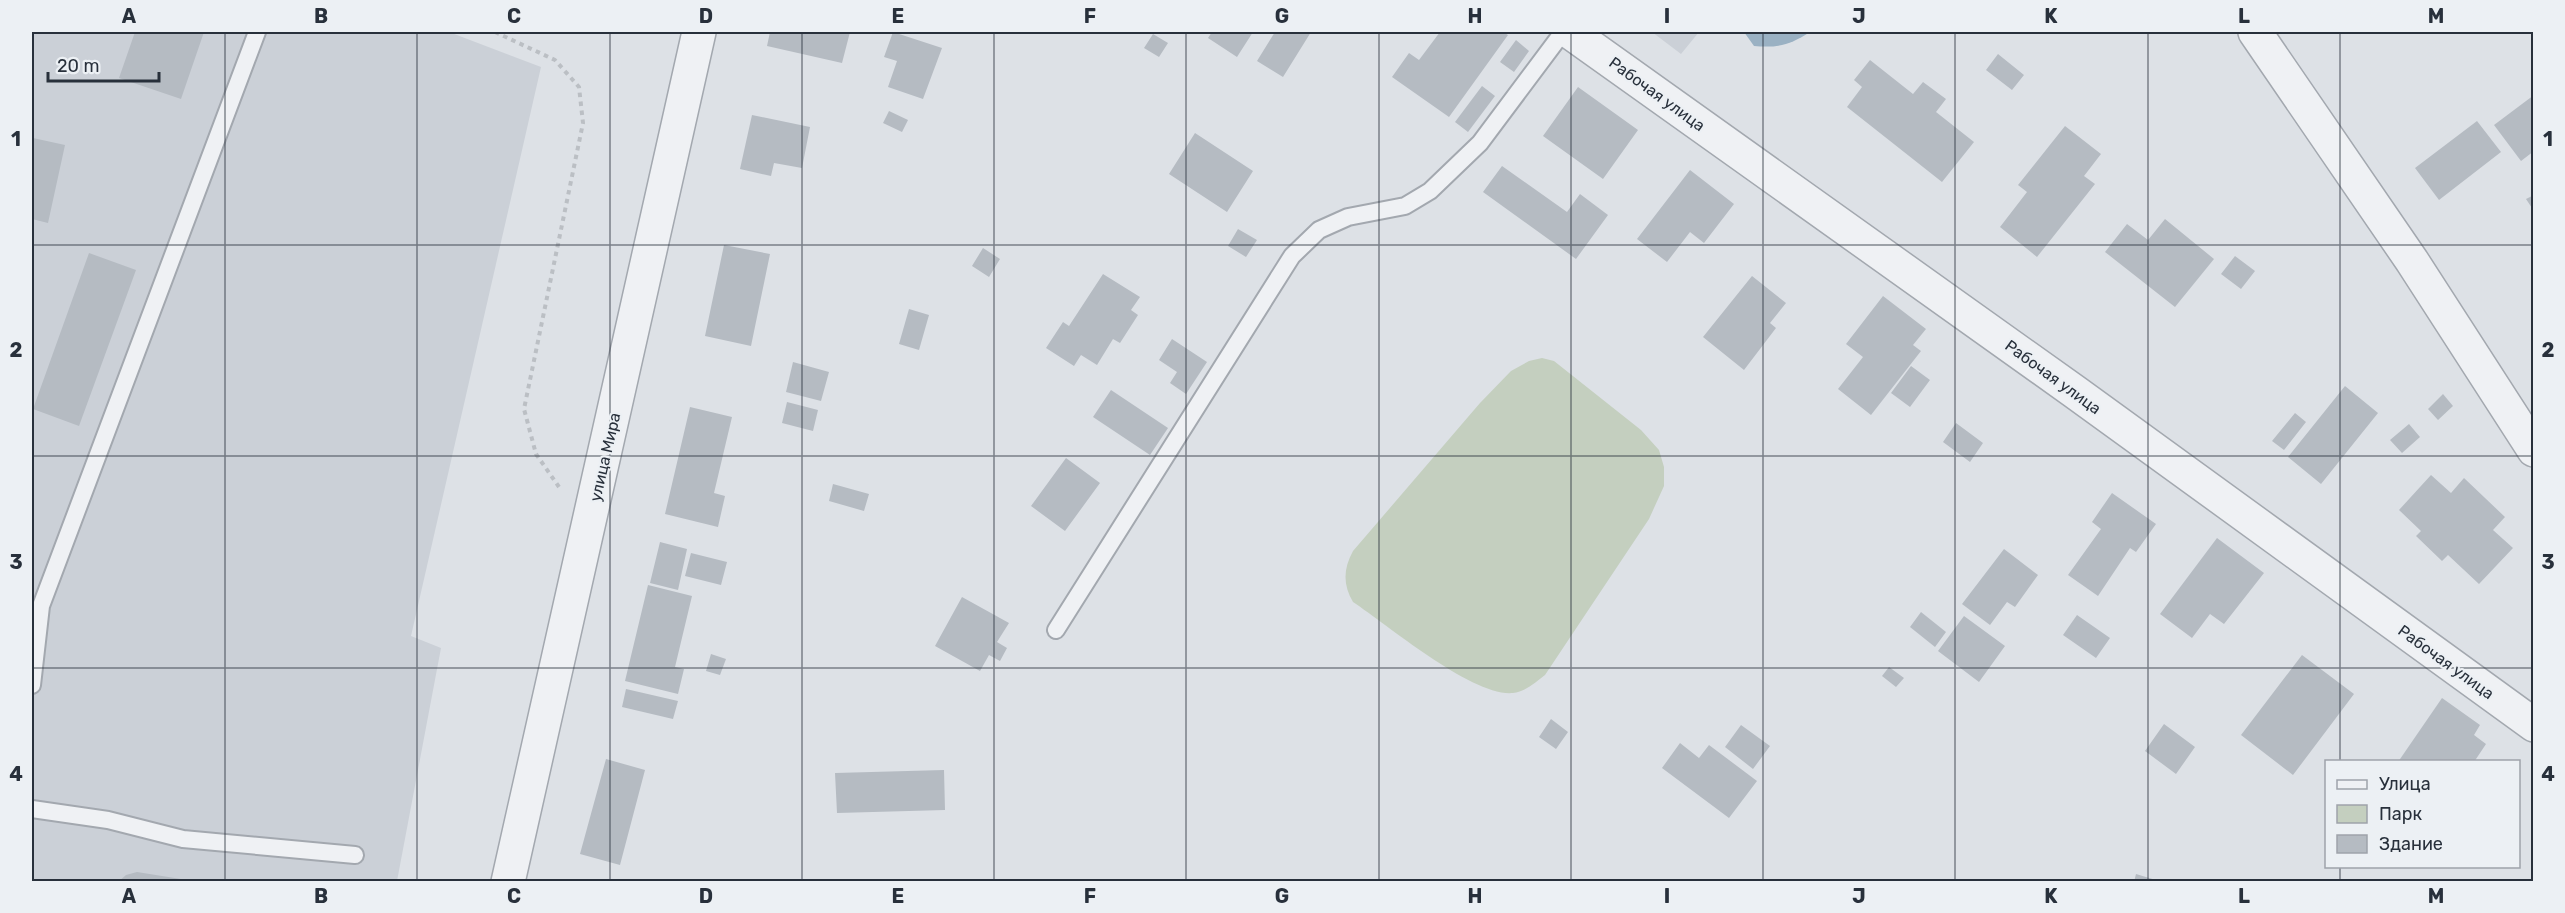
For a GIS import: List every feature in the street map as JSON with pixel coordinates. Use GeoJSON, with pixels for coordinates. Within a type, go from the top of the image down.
{"type":"FeatureCollection","features":[{"type":"Feature","properties":{"kind":"street","name":"улица Мира"},"geometry":{"type":"LineString","coordinates":[[508,882],[589,530],[699,32]]}},
{"type":"Feature","properties":{"kind":"street","name":"Рабочая улица"},"geometry":{"type":"LineString","coordinates":[[1569,32],[2075,392],[2534,725]]}},
{"type":"Feature","properties":{"kind":"street"},"geometry":{"type":"LineString","coordinates":[[2255,32],[2412,261],[2534,450]]}},
{"type":"Feature","properties":{"kind":"lane"},"geometry":{"type":"LineString","coordinates":[[32,684],[41,606],[257,32]]}},
{"type":"Feature","properties":{"kind":"lane"},"geometry":{"type":"LineString","coordinates":[[1056,630],[1292,256],[1319,230],[1348,218],[1405,206],[1431,191],[1480,143],[1563,32]]}},
{"type":"Feature","properties":{"kind":"lane"},"geometry":{"type":"LineString","coordinates":[[32,809],[108,820],[183,838],[355,855]]}},
{"type":"Feature","properties":{"kind":"path"},"geometry":{"type":"LineString","coordinates":[[495,32],[555,60],[579,87],[583,123],[524,409],[536,454],[589,530]]}},
{"type":"Feature","properties":{"kind":"shaded area"},"geometry":{"type":"Polygon","coordinates":[[[32,32],[449,32],[541,67],[411,636],[441,648],[397,881],[32,881],[32,32]]]}},
{"type":"Feature","properties":{"kind":"shaded area"},"geometry":{"type":"Polygon","coordinates":[[[1652,32],[1699,32],[1681,54],[1652,32]]]}},
{"type":"Feature","properties":{"kind":"green space"},"geometry":{"type":"Polygon","coordinates":[[[1542,358],[1554,361],[1641,430],[1659,450],[1664,467],[1664,486],[1649,519],[1545,675],[1522,691],[1513,693],[1496,691],[1476,684],[1454,672],[1353,602],[1347,589],[1346,571],[1353,551],[1480,403],[1511,371],[1529,361],[1542,358]]]}},
{"type":"Feature","properties":{"kind":"water"},"geometry":{"type":"Polygon","coordinates":[[[1744,32],[1810,32],[1784,45],[1762,47],[1754,46],[1744,32]]]}},
{"type":"Feature","properties":{"kind":"building"},"geometry":{"type":"Polygon","coordinates":[[[135,32],[204,32],[181,99],[119,78],[135,32]]]}},
{"type":"Feature","properties":{"kind":"building"},"geometry":{"type":"Polygon","coordinates":[[[770,32],[850,32],[842,63],[767,46],[770,32]]]}},
{"type":"Feature","properties":{"kind":"building"},"geometry":{"type":"Polygon","coordinates":[[[893,32],[942,48],[923,99],[888,87],[897,61],[884,57],[893,32]]]}},
{"type":"Feature","properties":{"kind":"building"},"geometry":{"type":"Polygon","coordinates":[[[1212,32],[1253,32],[1237,57],[1208,38],[1212,32]]]}},
{"type":"Feature","properties":{"kind":"building"},"geometry":{"type":"Polygon","coordinates":[[[1275,32],[1311,32],[1283,77],[1257,61],[1275,32]]]}},
{"type":"Feature","properties":{"kind":"building"},"geometry":{"type":"Polygon","coordinates":[[[1440,32],[1503,32],[1508,35],[1449,117],[1392,77],[1409,53],[1419,60],[1440,32]]]}},
{"type":"Feature","properties":{"kind":"building"},"geometry":{"type":"Polygon","coordinates":[[[1153,34],[1168,43],[1159,57],[1144,48],[1153,34]]]}},
{"type":"Feature","properties":{"kind":"building"},"geometry":{"type":"Polygon","coordinates":[[[1516,40],[1529,51],[1514,72],[1500,62],[1516,40]]]}},
{"type":"Feature","properties":{"kind":"building"},"geometry":{"type":"Polygon","coordinates":[[[1998,54],[2024,75],[2012,90],[1986,70],[1998,54]]]}},
{"type":"Feature","properties":{"kind":"building"},"geometry":{"type":"Polygon","coordinates":[[[1870,60],[1913,94],[1923,82],[1946,99],[1936,112],[1974,142],[1942,182],[1847,107],[1862,87],[1854,80],[1870,60]]]}},
{"type":"Feature","properties":{"kind":"building"},"geometry":{"type":"Polygon","coordinates":[[[1482,86],[1495,96],[1468,132],[1455,122],[1482,86]]]}},
{"type":"Feature","properties":{"kind":"building"},"geometry":{"type":"Polygon","coordinates":[[[1578,87],[1638,130],[1603,179],[1543,136],[1578,87]]]}},
{"type":"Feature","properties":{"kind":"building"},"geometry":{"type":"Polygon","coordinates":[[[2534,95],[2534,151],[2521,161],[2494,125],[2534,95]]]}},
{"type":"Feature","properties":{"kind":"building"},"geometry":{"type":"Polygon","coordinates":[[[889,111],[908,120],[902,132],[883,123],[889,111]]]}},
{"type":"Feature","properties":{"kind":"building"},"geometry":{"type":"Polygon","coordinates":[[[752,115],[810,127],[802,168],[774,163],[771,176],[740,169],[752,115]]]}},
{"type":"Feature","properties":{"kind":"building"},"geometry":{"type":"Polygon","coordinates":[[[2477,121],[2501,152],[2439,200],[2415,168],[2477,121]]]}},
{"type":"Feature","properties":{"kind":"building"},"geometry":{"type":"Polygon","coordinates":[[[2065,126],[2101,154],[2084,176],[2095,184],[2037,257],[2000,227],[2027,192],[2018,185],[2065,126]]]}},
{"type":"Feature","properties":{"kind":"building"},"geometry":{"type":"Polygon","coordinates":[[[1195,133],[1253,171],[1227,212],[1169,174],[1195,133]]]}},
{"type":"Feature","properties":{"kind":"building"},"geometry":{"type":"Polygon","coordinates":[[[33,138],[65,145],[48,223],[32,219],[33,138]]]}},
{"type":"Feature","properties":{"kind":"building"},"geometry":{"type":"Polygon","coordinates":[[[1502,166],[1567,212],[1580,194],[1608,215],[1576,259],[1483,192],[1502,166]]]}},
{"type":"Feature","properties":{"kind":"building"},"geometry":{"type":"Polygon","coordinates":[[[1690,170],[1734,204],[1704,243],[1690,232],[1667,262],[1637,239],[1690,170]]]}},
{"type":"Feature","properties":{"kind":"building"},"geometry":{"type":"Polygon","coordinates":[[[2534,195],[2534,211],[2526,199],[2534,195]]]}},
{"type":"Feature","properties":{"kind":"building"},"geometry":{"type":"Polygon","coordinates":[[[2165,219],[2214,259],[2175,307],[2105,252],[2127,224],[2148,240],[2165,219]]]}},
{"type":"Feature","properties":{"kind":"building"},"geometry":{"type":"Polygon","coordinates":[[[1238,229],[1257,240],[1246,257],[1228,246],[1238,229]]]}},
{"type":"Feature","properties":{"kind":"building"},"geometry":{"type":"Polygon","coordinates":[[[724,245],[770,254],[751,346],[705,336],[724,245]]]}},
{"type":"Feature","properties":{"kind":"building"},"geometry":{"type":"Polygon","coordinates":[[[983,248],[1000,259],[989,277],[972,266],[983,248]]]}},
{"type":"Feature","properties":{"kind":"building"},"geometry":{"type":"Polygon","coordinates":[[[89,253],[136,270],[79,426],[33,409],[89,253]]]}},
{"type":"Feature","properties":{"kind":"building"},"geometry":{"type":"Polygon","coordinates":[[[2235,256],[2255,271],[2241,289],[2221,274],[2235,256]]]}},
{"type":"Feature","properties":{"kind":"building"},"geometry":{"type":"Polygon","coordinates":[[[1103,274],[1140,297],[1131,310],[1138,315],[1120,343],[1113,339],[1097,365],[1081,355],[1074,366],[1046,348],[1063,322],[1069,326],[1103,274]]]}},
{"type":"Feature","properties":{"kind":"building"},"geometry":{"type":"Polygon","coordinates":[[[1752,276],[1786,303],[1770,323],[1776,328],[1744,370],[1703,337],[1752,276]]]}},
{"type":"Feature","properties":{"kind":"building"},"geometry":{"type":"Polygon","coordinates":[[[1883,296],[1926,329],[1913,345],[1921,351],[1871,415],[1838,389],[1863,357],[1846,344],[1883,296]]]}},
{"type":"Feature","properties":{"kind":"building"},"geometry":{"type":"Polygon","coordinates":[[[909,309],[929,315],[919,350],[899,344],[909,309]]]}},
{"type":"Feature","properties":{"kind":"building"},"geometry":{"type":"Polygon","coordinates":[[[1172,339],[1207,362],[1186,394],[1170,383],[1177,372],[1159,360],[1172,339]]]}},
{"type":"Feature","properties":{"kind":"building"},"geometry":{"type":"Polygon","coordinates":[[[793,362],[829,372],[821,401],[786,392],[793,362]]]}},
{"type":"Feature","properties":{"kind":"building"},"geometry":{"type":"Polygon","coordinates":[[[1911,366],[1930,380],[1910,407],[1891,393],[1911,366]]]}},
{"type":"Feature","properties":{"kind":"building"},"geometry":{"type":"Polygon","coordinates":[[[2345,386],[2378,413],[2321,484],[2288,457],[2345,386]]]}},
{"type":"Feature","properties":{"kind":"building"},"geometry":{"type":"Polygon","coordinates":[[[1111,390],[1168,428],[1150,455],[1093,417],[1111,390]]]}},
{"type":"Feature","properties":{"kind":"building"},"geometry":{"type":"Polygon","coordinates":[[[2443,394],[2453,406],[2438,420],[2428,409],[2443,394]]]}},
{"type":"Feature","properties":{"kind":"building"},"geometry":{"type":"Polygon","coordinates":[[[787,402],[818,410],[813,431],[782,423],[787,402]]]}},
{"type":"Feature","properties":{"kind":"building"},"geometry":{"type":"Polygon","coordinates":[[[690,407],[732,417],[714,493],[725,496],[718,527],[665,514],[690,407]]]}},
{"type":"Feature","properties":{"kind":"building"},"geometry":{"type":"Polygon","coordinates":[[[2295,413],[2306,422],[2284,450],[2272,441],[2295,413]]]}},
{"type":"Feature","properties":{"kind":"building"},"geometry":{"type":"Polygon","coordinates":[[[1956,423],[1983,443],[1970,462],[1943,442],[1956,423]]]}},
{"type":"Feature","properties":{"kind":"building"},"geometry":{"type":"Polygon","coordinates":[[[2409,424],[2420,437],[2402,453],[2390,440],[2409,424]]]}},
{"type":"Feature","properties":{"kind":"building"},"geometry":{"type":"Polygon","coordinates":[[[1066,458],[1100,483],[1065,531],[1031,506],[1066,458]]]}},
{"type":"Feature","properties":{"kind":"building"},"geometry":{"type":"Polygon","coordinates":[[[2431,475],[2451,493],[2464,478],[2505,517],[2493,530],[2513,548],[2479,584],[2448,555],[2442,561],[2416,536],[2421,531],[2399,510],[2431,475]]]}},
{"type":"Feature","properties":{"kind":"building"},"geometry":{"type":"Polygon","coordinates":[[[833,484],[869,494],[864,511],[829,501],[833,484]]]}},
{"type":"Feature","properties":{"kind":"building"},"geometry":{"type":"Polygon","coordinates":[[[2112,493],[2156,524],[2136,552],[2130,548],[2098,596],[2068,575],[2101,529],[2092,522],[2112,493]]]}},
{"type":"Feature","properties":{"kind":"building"},"geometry":{"type":"Polygon","coordinates":[[[2217,538],[2264,573],[2224,624],[2210,614],[2192,638],[2160,614],[2217,538]]]}},
{"type":"Feature","properties":{"kind":"building"},"geometry":{"type":"Polygon","coordinates":[[[660,542],[687,549],[678,590],[650,583],[660,542]]]}},
{"type":"Feature","properties":{"kind":"building"},"geometry":{"type":"Polygon","coordinates":[[[2004,549],[2038,575],[2015,607],[2007,602],[1990,625],[1962,604],[2004,549]]]}},
{"type":"Feature","properties":{"kind":"building"},"geometry":{"type":"Polygon","coordinates":[[[691,553],[727,562],[721,585],[685,576],[691,553]]]}},
{"type":"Feature","properties":{"kind":"building"},"geometry":{"type":"Polygon","coordinates":[[[648,585],[692,596],[675,667],[684,669],[678,694],[625,681],[648,585]]]}},
{"type":"Feature","properties":{"kind":"building"},"geometry":{"type":"Polygon","coordinates":[[[962,597],[1009,623],[997,642],[1007,648],[1000,661],[989,655],[980,671],[935,646],[962,597]]]}},
{"type":"Feature","properties":{"kind":"building"},"geometry":{"type":"Polygon","coordinates":[[[1921,612],[1946,632],[1935,647],[1910,627],[1921,612]]]}},
{"type":"Feature","properties":{"kind":"building"},"geometry":{"type":"Polygon","coordinates":[[[2077,615],[2110,638],[2096,658],[2063,635],[2077,615]]]}},
{"type":"Feature","properties":{"kind":"building"},"geometry":{"type":"Polygon","coordinates":[[[1964,616],[2005,646],[1979,682],[1938,651],[1964,616]]]}},
{"type":"Feature","properties":{"kind":"building"},"geometry":{"type":"Polygon","coordinates":[[[711,654],[726,659],[720,675],[706,671],[711,654]]]}},
{"type":"Feature","properties":{"kind":"building"},"geometry":{"type":"Polygon","coordinates":[[[2302,655],[2354,694],[2293,775],[2241,735],[2302,655]]]}},
{"type":"Feature","properties":{"kind":"building"},"geometry":{"type":"Polygon","coordinates":[[[1889,667],[1904,678],[1896,687],[1882,676],[1889,667]]]}},
{"type":"Feature","properties":{"kind":"building"},"geometry":{"type":"Polygon","coordinates":[[[626,689],[678,701],[673,719],[622,707],[626,689]]]}},
{"type":"Feature","properties":{"kind":"building"},"geometry":{"type":"Polygon","coordinates":[[[2442,698],[2480,725],[2474,735],[2486,744],[2475,760],[2399,760],[2442,698]]]}},
{"type":"Feature","properties":{"kind":"building"},"geometry":{"type":"Polygon","coordinates":[[[1551,719],[1568,732],[1556,749],[1539,737],[1551,719]]]}},
{"type":"Feature","properties":{"kind":"building"},"geometry":{"type":"Polygon","coordinates":[[[2164,724],[2195,747],[2176,774],[2145,751],[2164,724]]]}},
{"type":"Feature","properties":{"kind":"building"},"geometry":{"type":"Polygon","coordinates":[[[1741,725],[1770,746],[1753,769],[1725,747],[1741,725]]]}},
{"type":"Feature","properties":{"kind":"building"},"geometry":{"type":"Polygon","coordinates":[[[1680,743],[1699,758],[1709,745],[1757,781],[1729,818],[1662,768],[1680,743]]]}},
{"type":"Feature","properties":{"kind":"building"},"geometry":{"type":"Polygon","coordinates":[[[606,759],[645,770],[620,865],[580,854],[606,759]]]}},
{"type":"Feature","properties":{"kind":"building"},"geometry":{"type":"Polygon","coordinates":[[[944,770],[945,810],[837,813],[835,773],[944,770]]]}},
{"type":"Feature","properties":{"kind":"building"},"geometry":{"type":"Polygon","coordinates":[[[137,872],[187,880],[187,882],[118,882],[126,875],[137,872]]]}},
{"type":"Feature","properties":{"kind":"building"},"geometry":{"type":"Polygon","coordinates":[[[2136,874],[2159,881],[2159,882],[2134,882],[2136,874]]]}}]}
